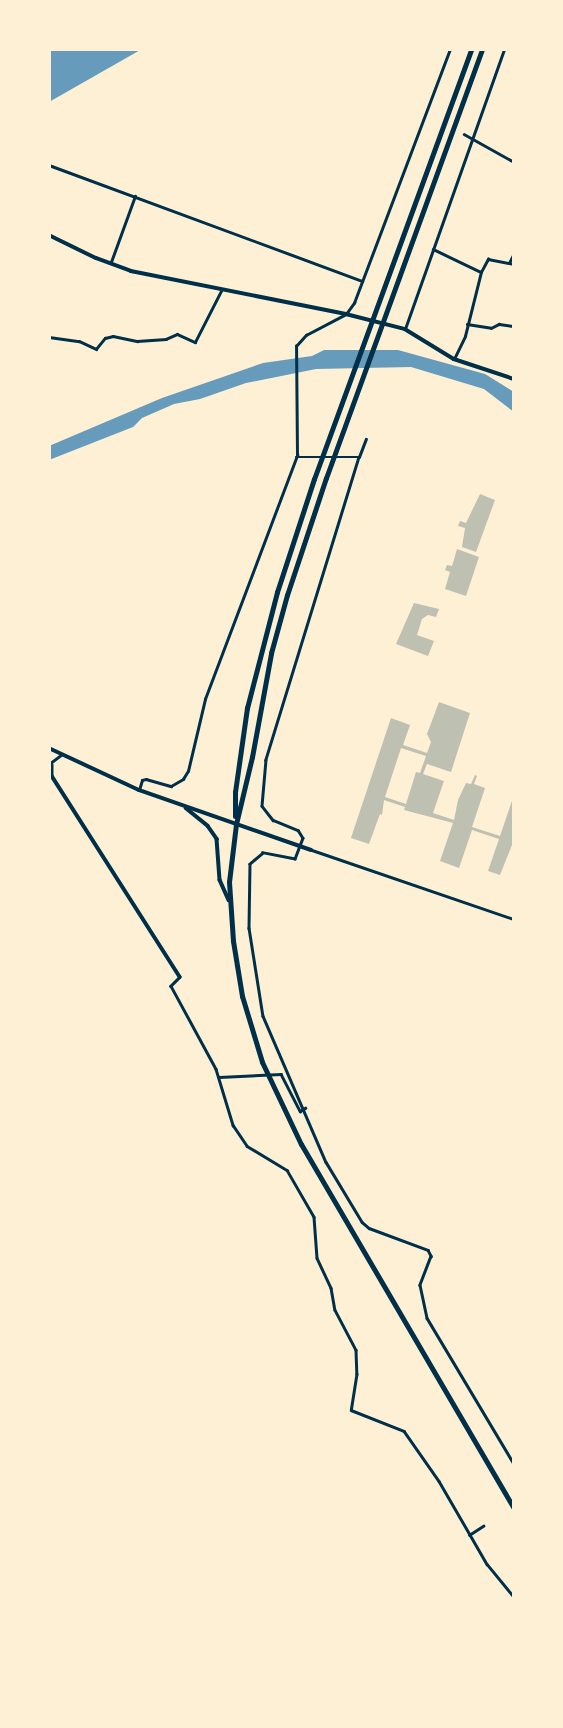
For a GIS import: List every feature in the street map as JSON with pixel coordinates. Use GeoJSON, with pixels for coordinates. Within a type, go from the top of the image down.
{"type":"FeatureCollection","features":[{"type":"Feature","properties":{"kind":"highway"},"geometry":{"type":"LineString","coordinates":[[471,49],[314,479],[277,592],[247,708],[235,792],[236,824],[230,902],[242,996],[262,1062],[273,1087],[301,1144],[514,1508]]}},
{"type":"Feature","properties":{"kind":"highway"},"geometry":{"type":"LineString","coordinates":[[236,824],[271,653],[287,595],[398,276],[482,49]]}},
{"type":"Feature","properties":{"kind":"street"},"geometry":{"type":"LineString","coordinates":[[138,790],[142,780],[146,779],[171,786],[183,779],[187,771],[205,699],[296,457],[296,346],[306,335],[346,314],[362,281],[426,119],[450,49]]}},
{"type":"Feature","properties":{"kind":"street"},"geometry":{"type":"LineString","coordinates":[[405,329],[504,49]]}},
{"type":"Feature","properties":{"kind":"street"},"geometry":{"type":"LineString","coordinates":[[426,119],[432,121]]}},
{"type":"Feature","properties":{"kind":"street"},"geometry":{"type":"LineString","coordinates":[[464,134],[514,162]]}},
{"type":"Feature","properties":{"kind":"street"},"geometry":{"type":"LineString","coordinates":[[49,165],[362,281]]}},
{"type":"Feature","properties":{"kind":"street"},"geometry":{"type":"LineString","coordinates":[[110,263],[135,196]]}},
{"type":"Feature","properties":{"kind":"street"},"geometry":{"type":"LineString","coordinates":[[49,235],[131,271],[346,314],[405,329],[454,359],[514,379]]}},
{"type":"Feature","properties":{"kind":"street"},"geometry":{"type":"LineString","coordinates":[[433,249],[481,272]]}},
{"type":"Feature","properties":{"kind":"street"},"geometry":{"type":"LineString","coordinates":[[509,263],[514,253]]}},
{"type":"Feature","properties":{"kind":"street"},"geometry":{"type":"LineString","coordinates":[[454,359],[481,272],[488,259],[514,264]]}},
{"type":"Feature","properties":{"kind":"street"},"geometry":{"type":"LineString","coordinates":[[49,337],[79,341],[96,349],[105,338],[114,336],[137,341],[166,339],[177,334],[195,342],[223,288]]}},
{"type":"Feature","properties":{"kind":"street"},"geometry":{"type":"LineString","coordinates":[[467,324],[491,328],[499,324],[514,326]]}},
{"type":"Feature","properties":{"kind":"street"},"geometry":{"type":"LineString","coordinates":[[366,439],[274,727],[260,794],[262,806],[272,820],[302,832],[302,846],[295,859],[271,852],[256,856],[248,874],[253,964],[262,1016],[305,1108],[326,1162],[362,1222],[369,1228],[428,1250],[431,1256],[420,1285],[427,1318],[514,1464]]}},
{"type":"Feature","properties":{"kind":"street"},"geometry":{"type":"LineString","coordinates":[[296,457],[359,457]]}},
{"type":"Feature","properties":{"kind":"street"},"geometry":{"type":"LineString","coordinates":[[49,748],[138,790],[514,919]]}},
{"type":"Feature","properties":{"kind":"street"},"geometry":{"type":"LineString","coordinates":[[61,755],[50,764],[52,776],[180,977],[171,986],[218,1077],[229,1115],[240,1137],[247,1146],[285,1167],[314,1217],[317,1258],[331,1288],[335,1310],[356,1350],[357,1374],[351,1410],[404,1431],[439,1480],[469,1535],[514,1597]]}},
{"type":"Feature","properties":{"kind":"street"},"geometry":{"type":"LineString","coordinates":[[183,806],[208,827],[217,839],[220,880],[230,902]]}},
{"type":"Feature","properties":{"kind":"street"},"geometry":{"type":"LineString","coordinates":[[218,1077],[281,1074],[300,1111],[305,1108]]}},
{"type":"Feature","properties":{"kind":"street"},"geometry":{"type":"LineString","coordinates":[[469,1535],[483,1526]]}},
{"type":"Feature","properties":{"kind":"water"},"geometry":{"type":"Polygon","coordinates":[[[49,49],[142,49],[49,102],[49,49]]]}},
{"type":"Feature","properties":{"kind":"water"},"geometry":{"type":"Polygon","coordinates":[[[324,350],[398,350],[485,374],[514,392],[514,412],[484,389],[411,367],[316,369],[246,383],[200,399],[174,404],[142,418],[133,427],[49,460],[49,446],[162,398],[263,363],[312,356],[324,350]]]}},
{"type":"Feature","properties":{"kind":"building"},"geometry":{"type":"Polygon","coordinates":[[[480,494],[495,500],[476,552],[462,547],[465,528],[458,526],[460,521],[466,523],[480,494]]]}},
{"type":"Feature","properties":{"kind":"building"},"geometry":{"type":"Polygon","coordinates":[[[457,549],[479,557],[466,596],[445,589],[450,572],[445,570],[447,565],[452,566],[457,549]]]}},
{"type":"Feature","properties":{"kind":"building"},"geometry":{"type":"Polygon","coordinates":[[[414,603],[439,609],[436,617],[428,615],[422,619],[417,635],[434,641],[428,656],[396,644],[414,603]]]}},
{"type":"Feature","properties":{"kind":"building"},"geometry":{"type":"Polygon","coordinates":[[[439,702],[470,713],[451,772],[427,764],[423,774],[444,781],[433,813],[454,820],[458,800],[466,783],[471,784],[475,775],[474,784],[485,788],[472,827],[500,836],[514,795],[514,840],[500,875],[488,871],[499,839],[472,830],[459,868],[440,861],[453,823],[404,810],[405,807],[384,800],[382,815],[380,814],[369,844],[351,838],[391,718],[410,725],[403,745],[427,753],[431,742],[427,734],[439,702]],[[401,748],[385,797],[406,804],[416,772],[420,773],[426,756],[401,748]]]}}]}
